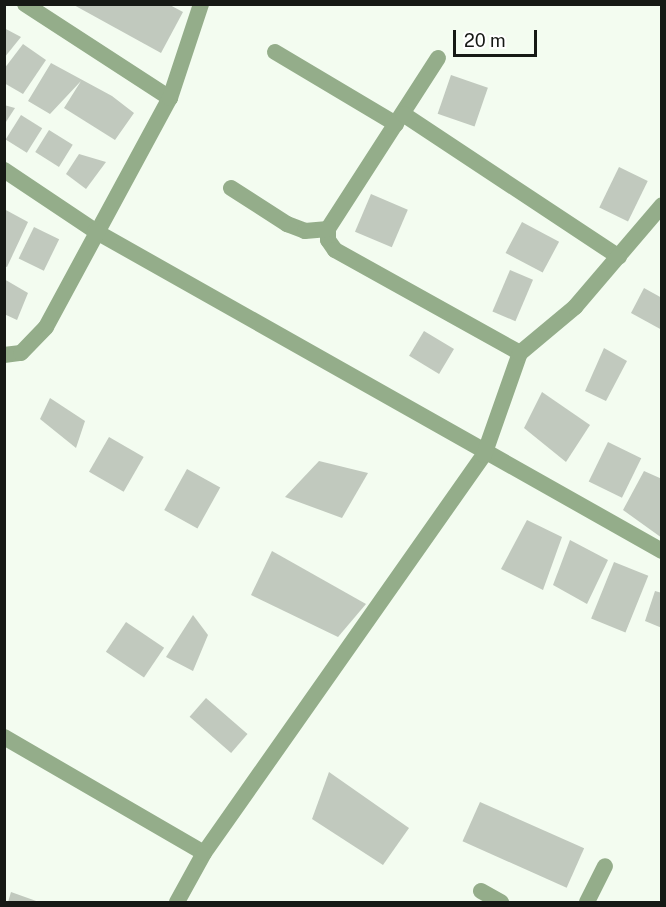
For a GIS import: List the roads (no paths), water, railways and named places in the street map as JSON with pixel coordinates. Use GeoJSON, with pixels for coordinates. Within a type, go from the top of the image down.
{"type":"FeatureCollection","features":[{"type":"Feature","properties":{"kind":"street"},"geometry":{"type":"LineString","coordinates":[[25,4],[170,98]]}},
{"type":"Feature","properties":{"kind":"street"},"geometry":{"type":"LineString","coordinates":[[4,355],[21,353],[37,341],[95,231],[170,98],[201,4]]}},
{"type":"Feature","properties":{"kind":"street"},"geometry":{"type":"LineString","coordinates":[[275,52],[400,119],[619,257]]}},
{"type":"Feature","properties":{"kind":"street"},"geometry":{"type":"LineString","coordinates":[[328,229],[438,58]]}},
{"type":"Feature","properties":{"kind":"street"},"geometry":{"type":"LineString","coordinates":[[4,171],[95,231],[484,454],[662,551]]}},
{"type":"Feature","properties":{"kind":"street"},"geometry":{"type":"LineString","coordinates":[[231,188],[287,224],[305,231],[328,229]]}},
{"type":"Feature","properties":{"kind":"street"},"geometry":{"type":"LineString","coordinates":[[177,903],[204,853],[484,454],[520,353],[575,307],[662,205]]}},
{"type":"Feature","properties":{"kind":"street"},"geometry":{"type":"LineString","coordinates":[[328,229],[335,250],[520,353]]}},
{"type":"Feature","properties":{"kind":"street"},"geometry":{"type":"LineString","coordinates":[[4,737],[204,853]]}},
{"type":"Feature","properties":{"kind":"street"},"geometry":{"type":"LineString","coordinates":[[587,903],[605,866]]}},
{"type":"Feature","properties":{"kind":"street"},"geometry":{"type":"LineString","coordinates":[[481,891],[501,903]]}}]}
